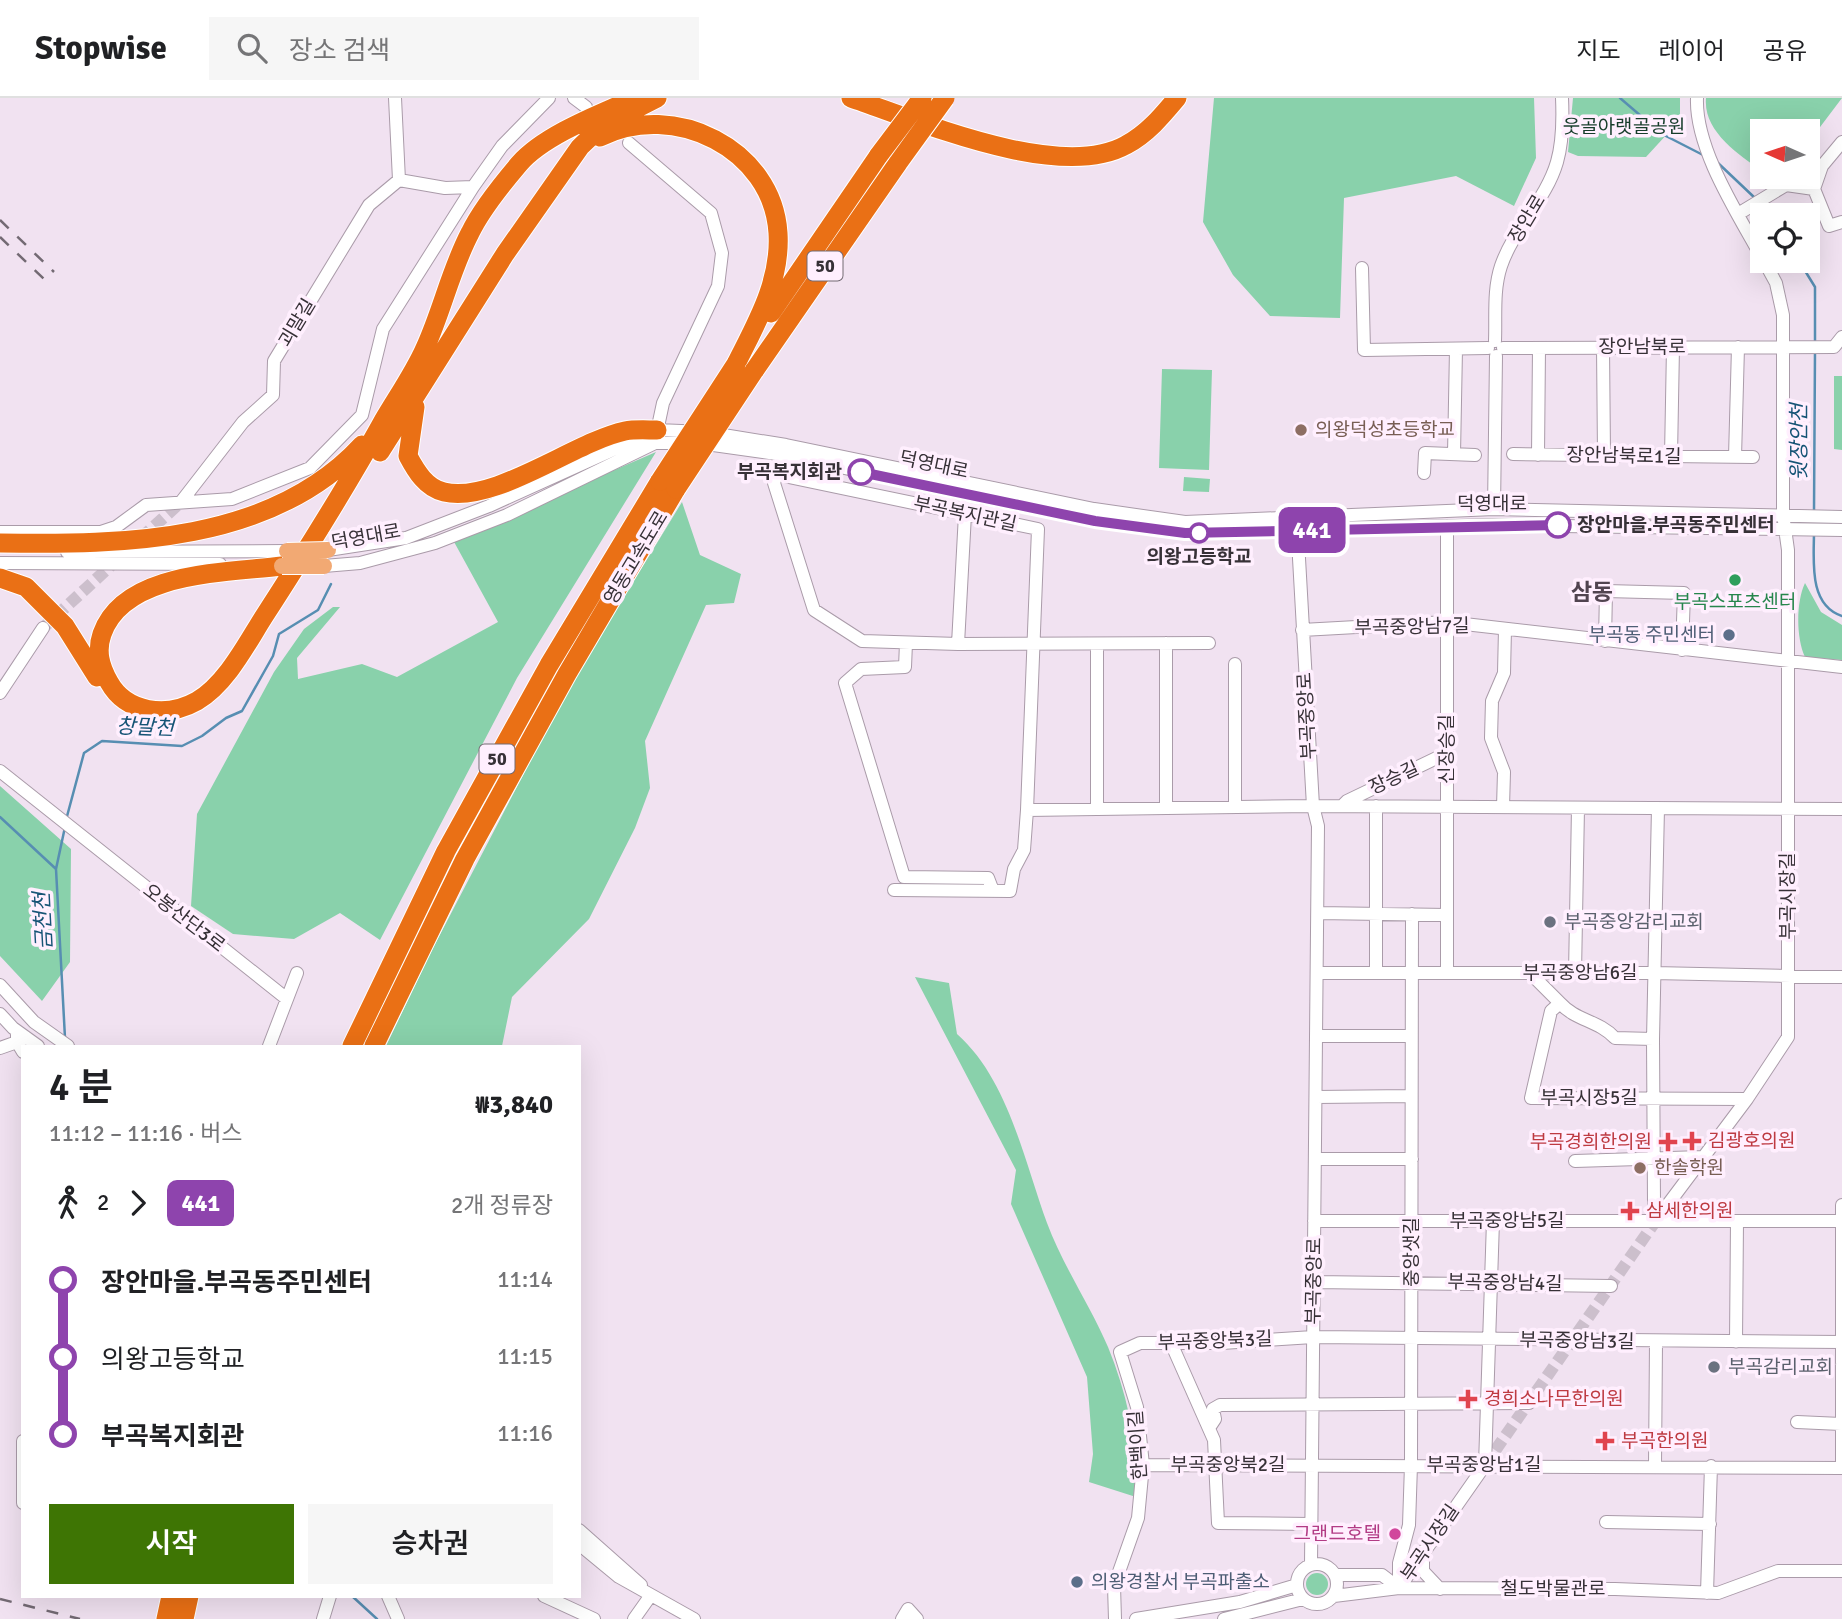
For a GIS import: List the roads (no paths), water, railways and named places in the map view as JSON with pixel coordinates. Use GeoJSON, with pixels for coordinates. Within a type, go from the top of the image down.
{"type":"FeatureCollection","features":[{"type":"Feature","properties":{"kind":"highway"},"geometry":{"type":"LineString","coordinates":[[284,558],[165,582],[135,594],[106,624],[99,643],[99,659],[117,695],[131,705],[143,708],[176,709],[199,700],[218,682],[289,579],[347,487],[424,350],[470,232],[521,162],[614,98]]}},
{"type":"Feature","properties":{"kind":"highway"},"geometry":{"type":"LineString","coordinates":[[570,127],[636,98]]}},
{"type":"Feature","properties":{"kind":"highway"},"geometry":{"type":"LineString","coordinates":[[0,578],[26,587],[65,626],[114,702],[130,711],[153,718],[178,718],[205,705],[249,654],[505,254],[580,147],[601,126],[657,98]]}},
{"type":"Feature","properties":{"kind":"highway"},"geometry":{"type":"LineString","coordinates":[[851,98],[962,136],[1052,156],[1092,156],[1125,146],[1158,122],[1177,98]]}},
{"type":"Feature","properties":{"kind":"highway"},"geometry":{"type":"LineString","coordinates":[[879,98],[1025,142],[1052,147],[1089,148],[1119,139],[1150,117],[1165,98]]}},
{"type":"Feature","properties":{"kind":"highway","name":"영동고속도로"},"geometry":{"type":"LineString","coordinates":[[352,1045],[446,852],[549,665],[745,368],[879,155],[922,98]]}},
{"type":"Feature","properties":{"kind":"highway","name":"영동고속도로"},"geometry":{"type":"LineString","coordinates":[[745,368],[946,98]]}},
{"type":"Feature","properties":{"kind":"highway"},"geometry":{"type":"LineString","coordinates":[[580,147],[608,133],[658,126],[694,130],[717,139],[749,162],[764,183],[773,206],[778,233],[771,293],[745,368]]}},
{"type":"Feature","properties":{"kind":"highway"},"geometry":{"type":"LineString","coordinates":[[418,393],[409,431],[408,456],[429,485],[443,492],[461,494],[488,489],[625,431],[656,437]]}},
{"type":"Feature","properties":{"kind":"highway"},"geometry":{"type":"LineString","coordinates":[[0,543],[130,541],[201,529],[256,513],[294,497],[338,471],[384,421]]}},
{"type":"Feature","properties":{"kind":"highway","name":"영동고속도로"},"geometry":{"type":"LineString","coordinates":[[373,1045],[465,859],[668,485]]}},
{"type":"Feature","properties":{"kind":"highway"},"geometry":{"type":"LineString","coordinates":[[166,1619],[171,1598]]}},
{"type":"Feature","properties":{"kind":"highway"},"geometry":{"type":"LineString","coordinates":[[184,1619],[189,1598]]}},
{"type":"Feature","properties":{"kind":"main road","name":"덕영대로"},"geometry":{"type":"LineString","coordinates":[[284,558],[326,558]]}},
{"type":"Feature","properties":{"kind":"street"},"geometry":{"type":"LineString","coordinates":[[395,98],[399,180],[445,188],[473,187]]}},
{"type":"Feature","properties":{"kind":"street"},"geometry":{"type":"LineString","coordinates":[[0,532],[101,532],[116,527],[146,505],[232,499],[310,468],[362,415],[383,329],[473,187],[502,146],[549,98]]}},
{"type":"Feature","properties":{"kind":"street"},"geometry":{"type":"LineString","coordinates":[[574,98],[586,107]]}},
{"type":"Feature","properties":{"kind":"street","name":"장안로"},"geometry":{"type":"LineString","coordinates":[[1494,509],[1496,292],[1501,267],[1512,241],[1557,164],[1563,136],[1562,98]]}},
{"type":"Feature","properties":{"kind":"street","name":"부곡시장길"},"geometry":{"type":"LineString","coordinates":[[1696,98],[1702,136],[1750,236]]}},
{"type":"Feature","properties":{"kind":"street"},"geometry":{"type":"LineString","coordinates":[[1820,172],[1842,142]]}},
{"type":"Feature","properties":{"kind":"street"},"geometry":{"type":"LineString","coordinates":[[628,143],[711,213],[722,253],[718,286],[663,403],[656,437]]}},
{"type":"Feature","properties":{"kind":"street","name":"괴말길"},"geometry":{"type":"LineString","coordinates":[[181,502],[243,422],[273,395],[274,361],[369,205],[399,180]]}},
{"type":"Feature","properties":{"kind":"street"},"geometry":{"type":"LineString","coordinates":[[1738,214],[1779,189]]}},
{"type":"Feature","properties":{"kind":"street"},"geometry":{"type":"LineString","coordinates":[[1814,189],[1829,226],[1842,222]]}},
{"type":"Feature","properties":{"kind":"street","name":"장안남북로"},"geometry":{"type":"LineString","coordinates":[[1362,268],[1364,350],[1834,347],[1842,337]]}},
{"type":"Feature","properties":{"kind":"street","name":"부곡시장길"},"geometry":{"type":"LineString","coordinates":[[1657,1219],[1747,1099],[1788,1037],[1790,530],[1783,314],[1776,283],[1771,273]]}},
{"type":"Feature","properties":{"kind":"street"},"geometry":{"type":"LineString","coordinates":[[1603,347],[1604,455]]}},
{"type":"Feature","properties":{"kind":"street"},"geometry":{"type":"LineString","coordinates":[[1671,456],[1673,347]]}},
{"type":"Feature","properties":{"kind":"street"},"geometry":{"type":"LineString","coordinates":[[1735,457],[1738,347]]}},
{"type":"Feature","properties":{"kind":"street"},"geometry":{"type":"LineString","coordinates":[[1538,455],[1539,348]]}},
{"type":"Feature","properties":{"kind":"street"},"geometry":{"type":"LineString","coordinates":[[1454,454],[1456,349]]}},
{"type":"Feature","properties":{"kind":"street","name":"덕영대로"},"geometry":{"type":"LineString","coordinates":[[326,558],[360,563],[435,543],[507,515],[656,437],[705,432],[1095,521],[1185,533],[1297,525],[1423,510],[1494,509],[1842,517]]}},
{"type":"Feature","properties":{"kind":"street"},"geometry":{"type":"LineString","coordinates":[[785,450],[779,475],[774,483],[814,610],[862,641],[958,644],[1209,643]]}},
{"type":"Feature","properties":{"kind":"street"},"geometry":{"type":"LineString","coordinates":[[1424,473],[1425,453],[1475,454]]}},
{"type":"Feature","properties":{"kind":"street","name":"장안남북로1길"},"geometry":{"type":"LineString","coordinates":[[1513,454],[1753,457]]}},
{"type":"Feature","properties":{"kind":"street","name":"부곡복지관길"},"geometry":{"type":"LineString","coordinates":[[779,475],[1038,529],[1034,644]]}},
{"type":"Feature","properties":{"kind":"street"},"geometry":{"type":"LineString","coordinates":[[958,644],[965,514]]}},
{"type":"Feature","properties":{"kind":"street","name":"덕영대로"},"geometry":{"type":"LineString","coordinates":[[1297,525],[1842,530]]}},
{"type":"Feature","properties":{"kind":"street","name":"부곡중앙로"},"geometry":{"type":"LineString","coordinates":[[1297,525],[1312,806],[1318,826],[1311,1565]]}},
{"type":"Feature","properties":{"kind":"street","name":"신장승길"},"geometry":{"type":"LineString","coordinates":[[1447,526],[1447,973]]}},
{"type":"Feature","properties":{"kind":"street","name":"덕영대로"},"geometry":{"type":"LineString","coordinates":[[0,552],[216,554],[284,558]]}},
{"type":"Feature","properties":{"kind":"street","name":"덕영대로"},"geometry":{"type":"LineString","coordinates":[[0,564],[284,558]]}},
{"type":"Feature","properties":{"kind":"street"},"geometry":{"type":"LineString","coordinates":[[1605,641],[1606,591],[1684,593],[1682,650]]}},
{"type":"Feature","properties":{"kind":"street","name":"부곡중앙남7길"},"geometry":{"type":"LineString","coordinates":[[1302,630],[1447,622],[1788,663],[1842,667]]}},
{"type":"Feature","properties":{"kind":"street"},"geometry":{"type":"LineString","coordinates":[[0,693],[43,628]]}},
{"type":"Feature","properties":{"kind":"street"},"geometry":{"type":"LineString","coordinates":[[1503,807],[1504,772],[1491,738],[1492,701],[1504,673],[1505,629]]}},
{"type":"Feature","properties":{"kind":"street"},"geometry":{"type":"LineString","coordinates":[[906,643],[905,667],[861,669],[845,683],[904,877],[988,878],[993,891]]}},
{"type":"Feature","properties":{"kind":"street"},"geometry":{"type":"LineString","coordinates":[[1166,643],[1166,808]]}},
{"type":"Feature","properties":{"kind":"street"},"geometry":{"type":"LineString","coordinates":[[894,890],[1010,891],[1014,869],[1024,850],[1034,644]]}},
{"type":"Feature","properties":{"kind":"street"},"geometry":{"type":"LineString","coordinates":[[1097,644],[1097,809]]}},
{"type":"Feature","properties":{"kind":"street"},"geometry":{"type":"LineString","coordinates":[[1235,664],[1235,807]]}},
{"type":"Feature","properties":{"kind":"street","name":"장승길"},"geometry":{"type":"LineString","coordinates":[[1342,806],[1347,801],[1447,753]]}},
{"type":"Feature","properties":{"kind":"street","name":"오봉산단3로"},"geometry":{"type":"LineString","coordinates":[[0,771],[287,999]]}},
{"type":"Feature","properties":{"kind":"street"},"geometry":{"type":"LineString","coordinates":[[1027,810],[1312,806]]}},
{"type":"Feature","properties":{"kind":"street","name":"장승길"},"geometry":{"type":"LineString","coordinates":[[1312,806],[1842,809]]}},
{"type":"Feature","properties":{"kind":"street"},"geometry":{"type":"LineString","coordinates":[[1376,806],[1376,973]]}},
{"type":"Feature","properties":{"kind":"street"},"geometry":{"type":"LineString","coordinates":[[1575,973],[1578,807]]}},
{"type":"Feature","properties":{"kind":"street"},"geometry":{"type":"LineString","coordinates":[[1657,1219],[1653,1156],[1653,1038],[1658,808]]}},
{"type":"Feature","properties":{"kind":"street"},"geometry":{"type":"LineString","coordinates":[[1318,913],[1447,915]]}},
{"type":"Feature","properties":{"kind":"street","name":"중앙샛길"},"geometry":{"type":"LineString","coordinates":[[1399,1588],[1399,1563],[1409,1525],[1412,1465],[1412,914]]}},
{"type":"Feature","properties":{"kind":"street"},"geometry":{"type":"LineString","coordinates":[[268,1045],[297,973]]}},
{"type":"Feature","properties":{"kind":"street","name":"부곡중앙남6길"},"geometry":{"type":"LineString","coordinates":[[1317,973],[1654,973],[1842,977]]}},
{"type":"Feature","properties":{"kind":"street"},"geometry":{"type":"LineString","coordinates":[[1530,973],[1570,1013],[1599,1023],[1615,1038],[1653,1038]]}},
{"type":"Feature","properties":{"kind":"street"},"geometry":{"type":"LineString","coordinates":[[0,985],[34,1022],[67,1045]]}},
{"type":"Feature","properties":{"kind":"street","name":"부곡시장5길"},"geometry":{"type":"LineString","coordinates":[[1560,1003],[1551,1011],[1531,1098],[1747,1099]]}},
{"type":"Feature","properties":{"kind":"street"},"geometry":{"type":"LineString","coordinates":[[0,1014],[19,1042]]}},
{"type":"Feature","properties":{"kind":"street"},"geometry":{"type":"LineString","coordinates":[[1316,1036],[1412,1036]]}},
{"type":"Feature","properties":{"kind":"street"},"geometry":{"type":"LineString","coordinates":[[0,1048],[19,1042],[36,1045]]}},
{"type":"Feature","properties":{"kind":"street"},"geometry":{"type":"LineString","coordinates":[[1316,1097],[1412,1096]]}},
{"type":"Feature","properties":{"kind":"street"},"geometry":{"type":"LineString","coordinates":[[1575,1161],[1624,1161],[1653,1156],[1702,1157]]}},
{"type":"Feature","properties":{"kind":"street"},"geometry":{"type":"LineString","coordinates":[[1315,1159],[1412,1158]]}},
{"type":"Feature","properties":{"kind":"street"},"geometry":{"type":"LineString","coordinates":[[1842,1205],[1842,1468]]}},
{"type":"Feature","properties":{"kind":"street","name":"부곡중앙남5길"},"geometry":{"type":"LineString","coordinates":[[1314,1221],[1842,1221]]}},
{"type":"Feature","properties":{"kind":"street"},"geometry":{"type":"LineString","coordinates":[[1485,1465],[1490,1402],[1493,1221]]}},
{"type":"Feature","properties":{"kind":"street"},"geometry":{"type":"LineString","coordinates":[[1736,1342],[1737,1221]]}},
{"type":"Feature","properties":{"kind":"street","name":"부곡중앙남4길"},"geometry":{"type":"LineString","coordinates":[[1314,1282],[1611,1286]]}},
{"type":"Feature","properties":{"kind":"street","name":"부곡중앙남3길"},"geometry":{"type":"LineString","coordinates":[[1313,1337],[1842,1342]]}},
{"type":"Feature","properties":{"kind":"street","name":"부곡중앙북3길"},"geometry":{"type":"LineString","coordinates":[[1119,1352],[1140,1343],[1313,1337]]}},
{"type":"Feature","properties":{"kind":"street"},"geometry":{"type":"LineString","coordinates":[[1656,1342],[1656,1466]]}},
{"type":"Feature","properties":{"kind":"street"},"geometry":{"type":"LineString","coordinates":[[1171,1343],[1214,1440],[1218,1523],[1311,1524]]}},
{"type":"Feature","properties":{"kind":"street","name":"한백이길"},"geometry":{"type":"LineString","coordinates":[[1115,1619],[1114,1586],[1138,1518],[1143,1465],[1137,1407],[1119,1352]]}},
{"type":"Feature","properties":{"kind":"street"},"geometry":{"type":"LineString","coordinates":[[1209,1428],[1214,1419],[1213,1409],[1220,1405],[1529,1403]]}},
{"type":"Feature","properties":{"kind":"street"},"geometry":{"type":"LineString","coordinates":[[1797,1422],[1842,1424]]}},
{"type":"Feature","properties":{"kind":"street","name":"부곡중앙북2길"},"geometry":{"type":"LineString","coordinates":[[1143,1465],[1312,1466]]}},
{"type":"Feature","properties":{"kind":"street","name":"부곡시장길"},"geometry":{"type":"LineString","coordinates":[[1399,1588],[1423,1550],[1485,1465]]}},
{"type":"Feature","properties":{"kind":"street","name":"부곡중앙남1길"},"geometry":{"type":"LineString","coordinates":[[1312,1466],[1842,1468]]}},
{"type":"Feature","properties":{"kind":"street"},"geometry":{"type":"LineString","coordinates":[[1707,1593],[1711,1466]]}},
{"type":"Feature","properties":{"kind":"street"},"geometry":{"type":"LineString","coordinates":[[1606,1522],[1710,1524]]}},
{"type":"Feature","properties":{"kind":"street"},"geometry":{"type":"LineString","coordinates":[[581,1532],[625,1568],[651,1595]]}},
{"type":"Feature","properties":{"kind":"street"},"geometry":{"type":"LineString","coordinates":[[581,1546],[619,1577],[694,1619]]}},
{"type":"Feature","properties":{"kind":"street"},"geometry":{"type":"LineString","coordinates":[[1423,1550],[1423,1572],[1440,1589]]}},
{"type":"Feature","properties":{"kind":"street"},"geometry":{"type":"LineString","coordinates":[[1224,1619],[1303,1599],[1319,1604],[1334,1596],[1335,1575],[1325,1565],[1311,1565],[1302,1570],[1297,1584],[1303,1599]]}},
{"type":"Feature","properties":{"kind":"street","name":"철도박물관로"},"geometry":{"type":"LineString","coordinates":[[1334,1596],[1399,1588],[1615,1589],[1718,1593],[1778,1571],[1842,1571]]}},
{"type":"Feature","properties":{"kind":"street","name":"철도박물관로"},"geometry":{"type":"LineString","coordinates":[[1335,1575],[1382,1575],[1399,1588]]}},
{"type":"Feature","properties":{"kind":"street"},"geometry":{"type":"LineString","coordinates":[[1136,1619],[1240,1602],[1297,1584]]}},
{"type":"Feature","properties":{"kind":"street"},"geometry":{"type":"LineString","coordinates":[[634,1619],[651,1595]]}},
{"type":"Feature","properties":{"kind":"street"},"geometry":{"type":"LineString","coordinates":[[323,1619],[329,1598]]}},
{"type":"Feature","properties":{"kind":"street"},"geometry":{"type":"LineString","coordinates":[[389,1598],[398,1619]]}},
{"type":"Feature","properties":{"kind":"street"},"geometry":{"type":"LineString","coordinates":[[548,1598],[594,1619]]}},
{"type":"Feature","properties":{"kind":"street"},"geometry":{"type":"LineString","coordinates":[[906,1613],[918,1619]]}},
{"type":"Feature","properties":{"kind":"waterway","name":"윗장안천"},"geometry":{"type":"LineString","coordinates":[[1620,98],[1662,134],[1703,155]]}},
{"type":"Feature","properties":{"kind":"waterway","name":"윗장안천"},"geometry":{"type":"LineString","coordinates":[[1718,163],[1756,199]]}},
{"type":"Feature","properties":{"kind":"waterway","name":"윗장안천"},"geometry":{"type":"LineString","coordinates":[[1806,273],[1815,287],[1815,344]]}},
{"type":"Feature","properties":{"kind":"waterway","name":"윗장안천"},"geometry":{"type":"LineString","coordinates":[[1814,512],[1815,350]]}},
{"type":"Feature","properties":{"kind":"waterway","name":"윗장안천"},"geometry":{"type":"LineString","coordinates":[[1814,532],[1814,568],[1818,592],[1823,602],[1842,616]]}},
{"type":"Feature","properties":{"kind":"waterway","name":"창말천"},"geometry":{"type":"LineString","coordinates":[[66,820],[84,753],[102,741],[182,746],[242,711],[273,656],[279,634],[318,610],[331,584]]}},
{"type":"Feature","properties":{"kind":"waterway","name":"금천천"},"geometry":{"type":"LineString","coordinates":[[0,817],[56,869],[65,1038]]}},
{"type":"Feature","properties":{"kind":"waterway","name":"창말천"},"geometry":{"type":"LineString","coordinates":[[56,869],[65,827]]}},
{"type":"Feature","properties":{"kind":"waterway","name":"금천천"},"geometry":{"type":"LineString","coordinates":[[354,1598],[377,1619]]}},
{"type":"Feature","properties":{"kind":"tunnel"},"geometry":{"type":"LineString","coordinates":[[141,538],[181,502]]}},
{"type":"Feature","properties":{"kind":"tunnel"},"geometry":{"type":"LineString","coordinates":[[43,628],[117,560]]}},
{"type":"Feature","properties":{"kind":"tunnel"},"geometry":{"type":"LineString","coordinates":[[1485,1465],[1657,1219]]}},
{"type":"Feature","properties":{"kind":"railway"},"geometry":{"type":"LineString","coordinates":[[0,220],[54,272]]}},
{"type":"Feature","properties":{"kind":"railway"},"geometry":{"type":"LineString","coordinates":[[0,237],[45,280]]}},
{"type":"Feature","properties":{"kind":"railway"},"geometry":{"type":"LineString","coordinates":[[0,1599],[80,1619]]}},
{"type":"Feature","properties":{"kind":"place","name":"의왕덕성초등학교"},"geometry":{"type":"Point","coordinates":[1301,430]}},
{"type":"Feature","properties":{"kind":"place","name":"부곡복지회관"},"geometry":{"type":"Point","coordinates":[861,472]}},
{"type":"Feature","properties":{"kind":"place","name":"장안마을.부곡동주민센터"},"geometry":{"type":"Point","coordinates":[1558,525]}},
{"type":"Feature","properties":{"kind":"place","name":"의왕고등학교"},"geometry":{"type":"Point","coordinates":[1199,533]}},
{"type":"Feature","properties":{"kind":"place","name":"부곡스포츠센터"},"geometry":{"type":"Point","coordinates":[1735,580]}},
{"type":"Feature","properties":{"kind":"place","name":"부곡동 주민센터"},"geometry":{"type":"Point","coordinates":[1729,635]}},
{"type":"Feature","properties":{"kind":"place","name":"부곡중앙감리교회"},"geometry":{"type":"Point","coordinates":[1550,922]}},
{"type":"Feature","properties":{"kind":"place","name":"김광호의원"},"geometry":{"type":"Point","coordinates":[1692,1141]}},
{"type":"Feature","properties":{"kind":"place","name":"부곡경희한의원"},"geometry":{"type":"Point","coordinates":[1668,1142]}},
{"type":"Feature","properties":{"kind":"place","name":"한솔학원"},"geometry":{"type":"Point","coordinates":[1640,1168]}},
{"type":"Feature","properties":{"kind":"place","name":"삼세한의원"},"geometry":{"type":"Point","coordinates":[1630,1211]}},
{"type":"Feature","properties":{"kind":"place","name":"부곡감리교회"},"geometry":{"type":"Point","coordinates":[1714,1367]}},
{"type":"Feature","properties":{"kind":"place","name":"경희소나무한의원"},"geometry":{"type":"Point","coordinates":[1468,1399]}},
{"type":"Feature","properties":{"kind":"place","name":"부곡한의원"},"geometry":{"type":"Point","coordinates":[1605,1441]}},
{"type":"Feature","properties":{"kind":"place","name":"그랜드호텔"},"geometry":{"type":"Point","coordinates":[1395,1534]}},
{"type":"Feature","properties":{"kind":"place","name":"의왕경찰서 부곡파출소"},"geometry":{"type":"Point","coordinates":[1077,1582]}},
{"type":"Feature","properties":{"kind":"district","name":"삼동"},"geometry":{"type":"Point","coordinates":[1592,592]}},
{"type":"Feature","properties":{"kind":"park label","name":"웃골아랫골공원"},"geometry":{"type":"Point","coordinates":[1624,127]}}]}
